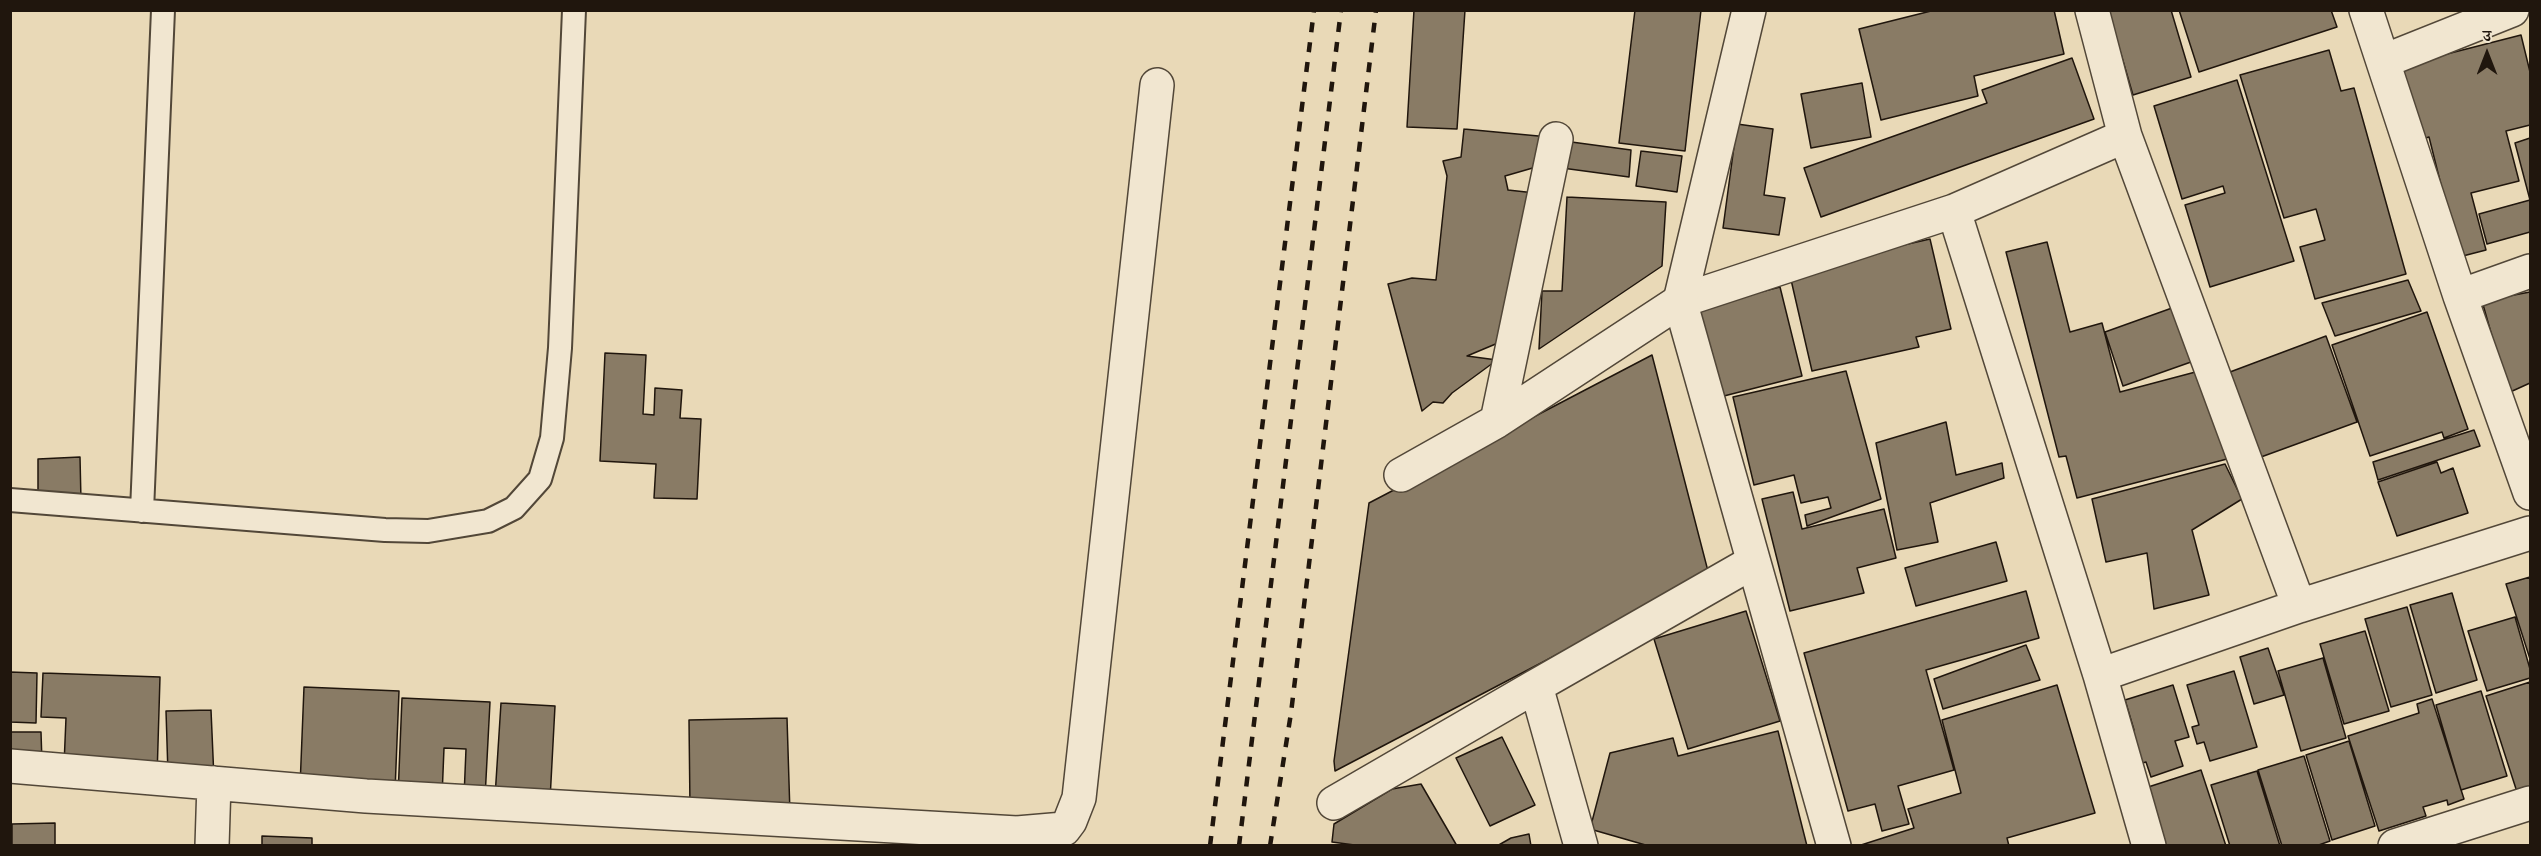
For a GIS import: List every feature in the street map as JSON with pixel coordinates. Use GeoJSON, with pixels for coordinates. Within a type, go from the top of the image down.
{"type":"FeatureCollection","features":[{"type":"Feature","properties":{"kind":"street"},"geometry":{"type":"LineString","coordinates":[[1749,10],[1680,301],[1834,846]]}},
{"type":"Feature","properties":{"kind":"street"},"geometry":{"type":"LineString","coordinates":[[2092,10],[2125,136],[2299,606]]}},
{"type":"Feature","properties":{"kind":"street"},"geometry":{"type":"LineString","coordinates":[[2366,10],[2460,296],[2530,493]]}},
{"type":"Feature","properties":{"kind":"street"},"geometry":{"type":"LineString","coordinates":[[2384,61],[2512,10]]}},
{"type":"Feature","properties":{"kind":"street"},"geometry":{"type":"LineString","coordinates":[[10,766],[923,837],[1017,833],[1064,828],[1070,821],[1079,798],[1156,85]]}},
{"type":"Feature","properties":{"kind":"street"},"geometry":{"type":"LineString","coordinates":[[1401,475],[1497,421],[1680,301],[1954,211],[2125,136]]}},
{"type":"Feature","properties":{"kind":"street"},"geometry":{"type":"LineString","coordinates":[[1497,421],[1556,139]]}},
{"type":"Feature","properties":{"kind":"street"},"geometry":{"type":"LineString","coordinates":[[1954,211],[2100,675],[2149,846]]}},
{"type":"Feature","properties":{"kind":"street"},"geometry":{"type":"LineString","coordinates":[[2460,296],[2530,271]]}},
{"type":"Feature","properties":{"kind":"street"},"geometry":{"type":"LineString","coordinates":[[2100,675],[2299,606],[2530,533]]}},
{"type":"Feature","properties":{"kind":"street"},"geometry":{"type":"LineString","coordinates":[[1334,802],[1753,562]]}},
{"type":"Feature","properties":{"kind":"street"},"geometry":{"type":"LineString","coordinates":[[1536,686],[1581,846]]}},
{"type":"Feature","properties":{"kind":"street"},"geometry":{"type":"LineString","coordinates":[[212,846],[214,783]]}},
{"type":"Feature","properties":{"kind":"street"},"geometry":{"type":"LineString","coordinates":[[2397,845],[2530,803]]}},
{"type":"Feature","properties":{"kind":"lane"},"geometry":{"type":"LineString","coordinates":[[142,510],[163,10]]}},
{"type":"Feature","properties":{"kind":"lane"},"geometry":{"type":"LineString","coordinates":[[10,500],[385,530],[428,531],[488,521],[514,508],[540,479],[552,438],[560,348],[574,10]]}},
{"type":"Feature","properties":{"kind":"building"},"geometry":{"type":"Polygon","coordinates":[[[1414,10],[1465,10],[1457,129],[1407,127],[1414,10]]]}},
{"type":"Feature","properties":{"kind":"building"},"geometry":{"type":"Polygon","coordinates":[[[1635,10],[1701,10],[1685,151],[1619,143],[1635,10]]]}},
{"type":"Feature","properties":{"kind":"building"},"geometry":{"type":"Polygon","coordinates":[[[1935,10],[2054,10],[2064,54],[1974,76],[1978,96],[1881,120],[1859,29],[1935,10]]]}},
{"type":"Feature","properties":{"kind":"building"},"geometry":{"type":"Polygon","coordinates":[[[2108,10],[2171,10],[2191,77],[2133,95],[2108,10]]]}},
{"type":"Feature","properties":{"kind":"building"},"geometry":{"type":"Polygon","coordinates":[[[2179,10],[2331,10],[2337,27],[2199,72],[2179,10]]]}},
{"type":"Feature","properties":{"kind":"building"},"geometry":{"type":"Polygon","coordinates":[[[2521,35],[2530,72],[2530,125],[2506,131],[2519,181],[2471,193],[2486,250],[2459,257],[2429,137],[2419,140],[2400,66],[2521,35]]]}},
{"type":"Feature","properties":{"kind":"building"},"geometry":{"type":"Polygon","coordinates":[[[2329,50],[2341,91],[2354,88],[2406,274],[2315,299],[2300,247],[2325,240],[2316,209],[2284,218],[2240,75],[2329,50]]]}},
{"type":"Feature","properties":{"kind":"building"},"geometry":{"type":"Polygon","coordinates":[[[2072,58],[2094,119],[1821,217],[1804,168],[1987,103],[1982,90],[2072,58]]]}},
{"type":"Feature","properties":{"kind":"building"},"geometry":{"type":"Polygon","coordinates":[[[2237,80],[2294,261],[2210,287],[2185,205],[2225,193],[2223,186],[2182,199],[2154,106],[2237,80]]]}},
{"type":"Feature","properties":{"kind":"building"},"geometry":{"type":"Polygon","coordinates":[[[1862,83],[1871,137],[1811,148],[1801,94],[1862,83]]]}},
{"type":"Feature","properties":{"kind":"building"},"geometry":{"type":"Polygon","coordinates":[[[1737,124],[1773,129],[1764,195],[1785,198],[1779,235],[1723,228],[1737,124]]]}},
{"type":"Feature","properties":{"kind":"building"},"geometry":{"type":"Polygon","coordinates":[[[1464,129],[1549,137],[1543,165],[1505,176],[1508,190],[1535,193],[1498,343],[1467,356],[1497,360],[1452,393],[1443,403],[1433,402],[1422,411],[1388,284],[1412,278],[1436,280],[1447,176],[1443,161],[1461,157],[1464,129]]]}},
{"type":"Feature","properties":{"kind":"building"},"geometry":{"type":"Polygon","coordinates":[[[2530,138],[2530,200],[2515,143],[2530,138]]]}},
{"type":"Feature","properties":{"kind":"building"},"geometry":{"type":"Polygon","coordinates":[[[1564,141],[1631,150],[1629,177],[1562,168],[1564,141]]]}},
{"type":"Feature","properties":{"kind":"building"},"geometry":{"type":"Polygon","coordinates":[[[1641,151],[1682,156],[1677,192],[1636,186],[1641,151]]]}},
{"type":"Feature","properties":{"kind":"building"},"geometry":{"type":"Polygon","coordinates":[[[1567,197],[1666,202],[1662,266],[1539,349],[1542,291],[1562,291],[1567,197]]]}},
{"type":"Feature","properties":{"kind":"building"},"geometry":{"type":"Polygon","coordinates":[[[2530,200],[2530,232],[2487,244],[2479,214],[2530,200]]]}},
{"type":"Feature","properties":{"kind":"building"},"geometry":{"type":"Polygon","coordinates":[[[1930,239],[1951,329],[1916,337],[1919,347],[1812,371],[1789,271],[1930,239]]]}},
{"type":"Feature","properties":{"kind":"building"},"geometry":{"type":"Polygon","coordinates":[[[2047,242],[2070,332],[2102,323],[2120,392],[2203,370],[2227,459],[2077,498],[2066,456],[2059,457],[2006,252],[2047,242]]]}},
{"type":"Feature","properties":{"kind":"building"},"geometry":{"type":"Polygon","coordinates":[[[2408,280],[2421,311],[2335,336],[2322,303],[2408,280]]]}},
{"type":"Feature","properties":{"kind":"building"},"geometry":{"type":"Polygon","coordinates":[[[1780,287],[1802,376],[1720,397],[1698,308],[1780,287]]]}},
{"type":"Feature","properties":{"kind":"building"},"geometry":{"type":"Polygon","coordinates":[[[2530,292],[2530,383],[2508,393],[2482,301],[2530,292]]]}},
{"type":"Feature","properties":{"kind":"building"},"geometry":{"type":"Polygon","coordinates":[[[2172,308],[2191,362],[2123,386],[2105,332],[2172,308]]]}},
{"type":"Feature","properties":{"kind":"building"},"geometry":{"type":"Polygon","coordinates":[[[2427,312],[2468,429],[2444,438],[2442,432],[2370,456],[2332,345],[2427,312]]]}},
{"type":"Feature","properties":{"kind":"building"},"geometry":{"type":"Polygon","coordinates":[[[2326,336],[2357,422],[2261,457],[2230,372],[2326,336]]]}},
{"type":"Feature","properties":{"kind":"building"},"geometry":{"type":"Polygon","coordinates":[[[605,353],[646,355],[643,414],[654,415],[655,388],[682,390],[680,418],[701,419],[697,499],[654,498],[656,464],[600,461],[605,353]]]}},
{"type":"Feature","properties":{"kind":"building"},"geometry":{"type":"Polygon","coordinates":[[[1652,355],[1709,575],[1335,771],[1334,761],[1369,503],[1652,355]]]}},
{"type":"Feature","properties":{"kind":"building"},"geometry":{"type":"Polygon","coordinates":[[[1846,371],[1881,499],[1807,526],[1805,515],[1831,508],[1828,497],[1801,503],[1794,475],[1754,485],[1733,397],[1846,371]]]}},
{"type":"Feature","properties":{"kind":"building"},"geometry":{"type":"Polygon","coordinates":[[[1946,422],[1956,475],[2002,463],[2004,478],[1930,503],[1938,542],[1897,550],[1876,443],[1946,422]]]}},
{"type":"Feature","properties":{"kind":"building"},"geometry":{"type":"Polygon","coordinates":[[[2474,430],[2480,446],[2378,480],[2373,462],[2474,430]]]}},
{"type":"Feature","properties":{"kind":"building"},"geometry":{"type":"Polygon","coordinates":[[[80,457],[81,501],[38,500],[38,459],[80,457]]]}},
{"type":"Feature","properties":{"kind":"building"},"geometry":{"type":"Polygon","coordinates":[[[2437,462],[2441,473],[2453,468],[2468,513],[2397,536],[2378,482],[2437,462]]]}},
{"type":"Feature","properties":{"kind":"building"},"geometry":{"type":"Polygon","coordinates":[[[2225,464],[2242,499],[2192,530],[2209,595],[2154,609],[2147,553],[2106,562],[2092,499],[2225,464]]]}},
{"type":"Feature","properties":{"kind":"building"},"geometry":{"type":"Polygon","coordinates":[[[1793,492],[1802,529],[1884,509],[1896,558],[1857,568],[1864,593],[1790,611],[1762,499],[1793,492]]]}},
{"type":"Feature","properties":{"kind":"building"},"geometry":{"type":"Polygon","coordinates":[[[1996,542],[2007,581],[1916,606],[1905,568],[1996,542]]]}},
{"type":"Feature","properties":{"kind":"building"},"geometry":{"type":"Polygon","coordinates":[[[2530,577],[2530,659],[2506,584],[2530,577]]]}},
{"type":"Feature","properties":{"kind":"building"},"geometry":{"type":"Polygon","coordinates":[[[2026,591],[2039,638],[1926,670],[1954,770],[1898,786],[1909,824],[1882,831],[1875,804],[1848,811],[1804,653],[2026,591]]]}},
{"type":"Feature","properties":{"kind":"building"},"geometry":{"type":"Polygon","coordinates":[[[2452,593],[2477,680],[2436,693],[2410,605],[2452,593]]]}},
{"type":"Feature","properties":{"kind":"building"},"geometry":{"type":"Polygon","coordinates":[[[2407,607],[2432,695],[2391,707],[2365,619],[2407,607]]]}},
{"type":"Feature","properties":{"kind":"building"},"geometry":{"type":"Polygon","coordinates":[[[1746,611],[1780,721],[1688,749],[1654,639],[1746,611]]]}},
{"type":"Feature","properties":{"kind":"building"},"geometry":{"type":"Polygon","coordinates":[[[2515,617],[2530,669],[2530,678],[2487,691],[2468,631],[2515,617]]]}},
{"type":"Feature","properties":{"kind":"building"},"geometry":{"type":"Polygon","coordinates":[[[2365,631],[2389,711],[2344,724],[2320,644],[2365,631]]]}},
{"type":"Feature","properties":{"kind":"building"},"geometry":{"type":"Polygon","coordinates":[[[2026,645],[2040,680],[1943,709],[1934,679],[2026,645]]]}},
{"type":"Feature","properties":{"kind":"building"},"geometry":{"type":"Polygon","coordinates":[[[2268,648],[2284,695],[2254,704],[2240,657],[2268,648]]]}},
{"type":"Feature","properties":{"kind":"building"},"geometry":{"type":"Polygon","coordinates":[[[2323,658],[2346,738],[2301,751],[2278,671],[2323,658]]]}},
{"type":"Feature","properties":{"kind":"building"},"geometry":{"type":"Polygon","coordinates":[[[2234,671],[2257,747],[2210,761],[2204,742],[2197,744],[2192,727],[2199,725],[2187,685],[2234,671]]]}},
{"type":"Feature","properties":{"kind":"building"},"geometry":{"type":"Polygon","coordinates":[[[10,672],[37,673],[36,723],[10,722],[10,672]]]}},
{"type":"Feature","properties":{"kind":"building"},"geometry":{"type":"Polygon","coordinates":[[[43,673],[160,677],[157,777],[64,765],[66,718],[41,717],[43,673]]]}},
{"type":"Feature","properties":{"kind":"building"},"geometry":{"type":"Polygon","coordinates":[[[2530,682],[2530,788],[2517,792],[2486,696],[2530,682]]]}},
{"type":"Feature","properties":{"kind":"building"},"geometry":{"type":"Polygon","coordinates":[[[2057,685],[2095,813],[2007,838],[2009,846],[1858,846],[1914,828],[1908,809],[1961,793],[1942,720],[2057,685]]]}},
{"type":"Feature","properties":{"kind":"building"},"geometry":{"type":"Polygon","coordinates":[[[2173,685],[2189,737],[2175,741],[2183,766],[2151,777],[2146,762],[2139,764],[2128,732],[2134,730],[2125,700],[2173,685]]]}},
{"type":"Feature","properties":{"kind":"building"},"geometry":{"type":"Polygon","coordinates":[[[304,687],[399,691],[395,791],[300,787],[304,687]]]}},
{"type":"Feature","properties":{"kind":"building"},"geometry":{"type":"Polygon","coordinates":[[[2481,691],[2507,776],[2461,790],[2436,705],[2481,691]]]}},
{"type":"Feature","properties":{"kind":"building"},"geometry":{"type":"Polygon","coordinates":[[[402,698],[490,702],[485,798],[464,797],[466,749],[444,748],[442,797],[398,796],[402,698]]]}},
{"type":"Feature","properties":{"kind":"building"},"geometry":{"type":"Polygon","coordinates":[[[2432,699],[2464,799],[2448,805],[2447,800],[2423,807],[2426,816],[2379,831],[2348,736],[2419,713],[2417,704],[2432,699]]]}},
{"type":"Feature","properties":{"kind":"building"},"geometry":{"type":"Polygon","coordinates":[[[501,703],[555,706],[550,800],[495,797],[501,703]]]}},
{"type":"Feature","properties":{"kind":"building"},"geometry":{"type":"Polygon","coordinates":[[[211,710],[214,779],[168,774],[166,711],[211,710]]]}},
{"type":"Feature","properties":{"kind":"building"},"geometry":{"type":"Polygon","coordinates":[[[787,718],[790,814],[690,808],[689,720],[787,718]]]}},
{"type":"Feature","properties":{"kind":"building"},"geometry":{"type":"Polygon","coordinates":[[[1778,731],[1807,846],[1649,846],[1590,829],[1610,753],[1673,738],[1678,756],[1778,731]]]}},
{"type":"Feature","properties":{"kind":"building"},"geometry":{"type":"Polygon","coordinates":[[[10,732],[41,732],[42,763],[10,760],[10,732]]]}},
{"type":"Feature","properties":{"kind":"building"},"geometry":{"type":"Polygon","coordinates":[[[1502,737],[1535,805],[1490,826],[1456,758],[1502,737]]]}},
{"type":"Feature","properties":{"kind":"building"},"geometry":{"type":"Polygon","coordinates":[[[2349,741],[2375,826],[2332,840],[2306,755],[2349,741]]]}},
{"type":"Feature","properties":{"kind":"building"},"geometry":{"type":"Polygon","coordinates":[[[2304,756],[2330,841],[2316,846],[2282,846],[2258,770],[2304,756]]]}},
{"type":"Feature","properties":{"kind":"building"},"geometry":{"type":"Polygon","coordinates":[[[2201,770],[2226,846],[2161,846],[2142,789],[2201,770]]]}},
{"type":"Feature","properties":{"kind":"building"},"geometry":{"type":"Polygon","coordinates":[[[2257,771],[2280,846],[2230,846],[2211,785],[2257,771]]]}},
{"type":"Feature","properties":{"kind":"building"},"geometry":{"type":"Polygon","coordinates":[[[1421,784],[1457,846],[1362,846],[1332,842],[1334,824],[1392,789],[1421,784]]]}},
{"type":"Feature","properties":{"kind":"building"},"geometry":{"type":"Polygon","coordinates":[[[55,823],[55,846],[12,846],[12,824],[55,823]]]}},
{"type":"Feature","properties":{"kind":"building"},"geometry":{"type":"Polygon","coordinates":[[[1529,834],[1531,846],[1497,846],[1511,838],[1529,834]]]}},
{"type":"Feature","properties":{"kind":"building"},"geometry":{"type":"Polygon","coordinates":[[[262,836],[312,838],[312,846],[262,846],[262,836]]]}},
{"type":"Feature","properties":{"kind":"railway"},"geometry":{"type":"LineString","coordinates":[[1210,846],[1314,10]]}},
{"type":"Feature","properties":{"kind":"railway"},"geometry":{"type":"LineString","coordinates":[[1239,846],[1341,10]]}},
{"type":"Feature","properties":{"kind":"railway"},"geometry":{"type":"LineString","coordinates":[[1270,846],[1291,713],[1376,10]]}}]}
